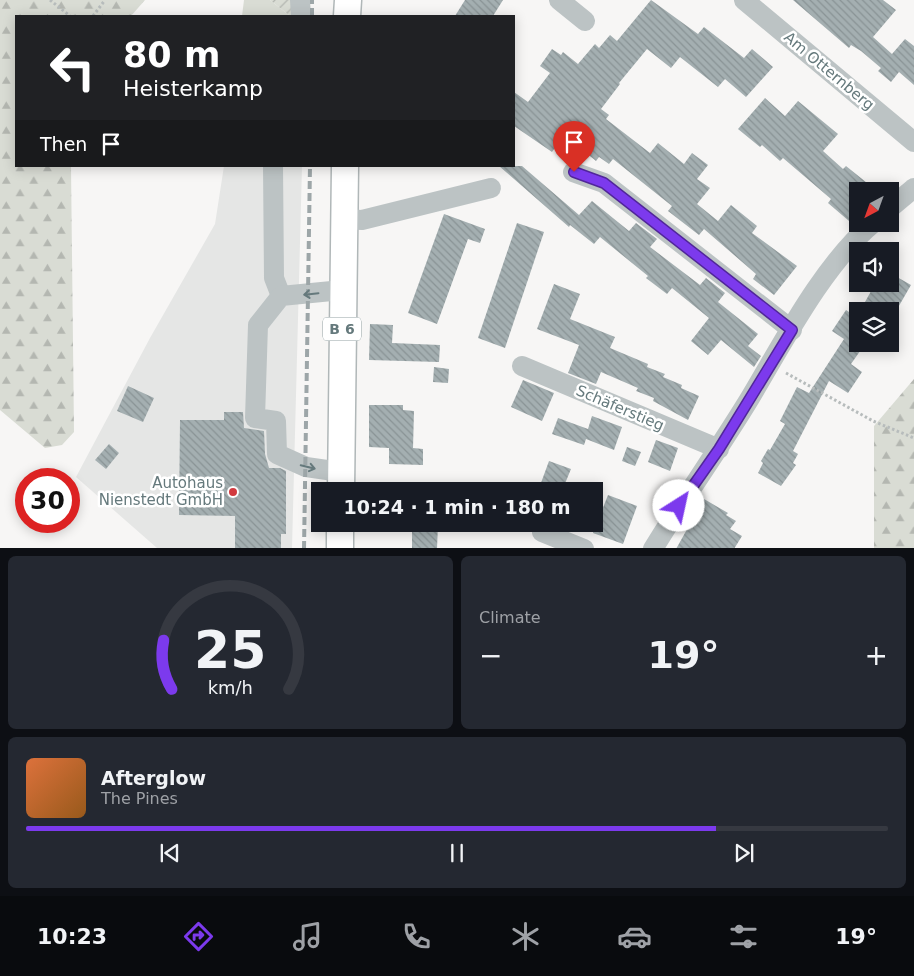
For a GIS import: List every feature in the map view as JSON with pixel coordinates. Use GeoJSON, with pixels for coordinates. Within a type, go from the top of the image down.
{"type":"FeatureCollection","features":[{"type":"Feature","properties":{"kind":"main road"},"geometry":{"type":"LineString","coordinates":[[347,15],[348,0]]}},
{"type":"Feature","properties":{"kind":"main road","name":"B 6"},"geometry":{"type":"LineString","coordinates":[[341,482],[345,167]]}},
{"type":"Feature","properties":{"kind":"main road"},"geometry":{"type":"LineString","coordinates":[[340,532],[340,548]]}},
{"type":"Feature","properties":{"kind":"street"},"geometry":{"type":"LineString","coordinates":[[300,0],[301,15]]}},
{"type":"Feature","properties":{"kind":"street"},"geometry":{"type":"LineString","coordinates":[[559,0],[584,21]]}},
{"type":"Feature","properties":{"kind":"street","name":"Am Otternberg"},"geometry":{"type":"LineString","coordinates":[[744,0],[914,142]]}},
{"type":"Feature","properties":{"kind":"street"},"geometry":{"type":"LineString","coordinates":[[273,167],[274,278],[281,296]]}},
{"type":"Feature","properties":{"kind":"street"},"geometry":{"type":"LineString","coordinates":[[574,172],[604,183],[792,330]]}},
{"type":"Feature","properties":{"kind":"street"},"geometry":{"type":"LineString","coordinates":[[343,219],[362,220],[491,188]]}},
{"type":"Feature","properties":{"kind":"street"},"geometry":{"type":"LineString","coordinates":[[899,200],[914,188]]}},
{"type":"Feature","properties":{"kind":"street"},"geometry":{"type":"LineString","coordinates":[[653,548],[719,449],[826,275],[862,232]]}},
{"type":"Feature","properties":{"kind":"street"},"geometry":{"type":"LineString","coordinates":[[341,482],[277,454],[276,421],[255,418],[258,325],[281,296],[342,290]]}},
{"type":"Feature","properties":{"kind":"street","name":"Schäferstieg"},"geometry":{"type":"LineString","coordinates":[[522,366],[719,449]]}},
{"type":"Feature","properties":{"kind":"street"},"geometry":{"type":"LineString","coordinates":[[542,532],[584,548]]}},
{"type":"Feature","properties":{"kind":"path"},"geometry":{"type":"LineString","coordinates":[[50,0],[69,15]]}},
{"type":"Feature","properties":{"kind":"path"},"geometry":{"type":"LineString","coordinates":[[93,15],[106,0]]}},
{"type":"Feature","properties":{"kind":"path"},"geometry":{"type":"LineString","coordinates":[[770,364],[873,421],[914,438]]}},
{"type":"Feature","properties":{"kind":"shaded area"},"geometry":{"type":"Polygon","coordinates":[[[224,167],[302,167],[292,548],[157,548],[80,481],[80,469],[150,338],[215,224],[224,167]]]}},
{"type":"Feature","properties":{"kind":"green space"},"geometry":{"type":"Polygon","coordinates":[[[0,0],[145,0],[132,15],[15,15],[15,167],[71,167],[74,432],[62,445],[45,448],[0,410],[0,0]]]}},
{"type":"Feature","properties":{"kind":"green space"},"geometry":{"type":"Polygon","coordinates":[[[244,0],[270,0],[289,15],[242,15],[244,0]]]}},
{"type":"Feature","properties":{"kind":"green space"},"geometry":{"type":"Polygon","coordinates":[[[270,0],[303,0],[303,15],[289,15],[270,0]]]}},
{"type":"Feature","properties":{"kind":"green space"},"geometry":{"type":"Polygon","coordinates":[[[914,379],[914,548],[874,548],[874,426],[914,379]]]}},
{"type":"Feature","properties":{"kind":"building"},"geometry":{"type":"Polygon","coordinates":[[[465,0],[503,0],[494,15],[456,15],[465,0]]]}},
{"type":"Feature","properties":{"kind":"building"},"geometry":{"type":"Polygon","coordinates":[[[651,0],[698,34],[704,27],[744,58],[752,49],[773,67],[746,97],[725,79],[718,87],[680,57],[671,68],[647,49],[619,83],[601,109],[609,115],[606,119],[650,153],[658,143],[684,164],[692,153],[708,165],[697,179],[710,188],[697,204],[718,221],[731,205],[757,226],[752,233],[797,266],[774,295],[753,279],[756,274],[704,229],[699,235],[668,211],[672,206],[613,159],[609,164],[599,157],[596,161],[564,135],[552,152],[515,127],[515,93],[528,102],[550,73],[540,66],[552,49],[561,55],[563,52],[578,64],[595,44],[599,48],[610,35],[617,41],[651,0]]]}},
{"type":"Feature","properties":{"kind":"building"},"geometry":{"type":"Polygon","coordinates":[[[793,0],[883,0],[896,10],[873,37],[892,54],[905,39],[914,46],[914,85],[899,72],[891,82],[878,71],[881,68],[861,51],[851,45],[849,48],[793,0]]]}},
{"type":"Feature","properties":{"kind":"building"},"geometry":{"type":"Polygon","coordinates":[[[765,98],[785,116],[798,101],[838,134],[823,151],[843,169],[846,166],[866,182],[849,182],[849,221],[828,203],[831,199],[783,158],[780,161],[762,145],[760,147],[738,129],[765,98]]]}},
{"type":"Feature","properties":{"kind":"building"},"geometry":{"type":"Polygon","coordinates":[[[522,166],[579,215],[592,201],[629,231],[636,223],[657,239],[650,247],[700,285],[706,278],[725,293],[718,302],[758,334],[748,346],[761,356],[754,367],[721,340],[708,355],[691,341],[709,318],[672,288],[667,294],[600,237],[594,244],[570,225],[569,227],[500,167],[522,166]]]}},
{"type":"Feature","properties":{"kind":"building"},"geometry":{"type":"Polygon","coordinates":[[[444,214],[485,229],[480,243],[468,239],[437,324],[408,313],[444,214]]]}},
{"type":"Feature","properties":{"kind":"building"},"geometry":{"type":"Polygon","coordinates":[[[517,223],[544,232],[505,348],[478,338],[517,223]]]}},
{"type":"Feature","properties":{"kind":"building"},"geometry":{"type":"Polygon","coordinates":[[[899,278],[911,285],[899,306],[899,302],[865,302],[871,292],[899,292],[899,278]]]}},
{"type":"Feature","properties":{"kind":"building"},"geometry":{"type":"Polygon","coordinates":[[[554,284],[580,294],[570,319],[615,337],[610,348],[648,364],[647,367],[665,374],[663,377],[682,385],[681,388],[699,396],[688,420],[653,401],[654,398],[636,391],[638,388],[601,372],[596,384],[568,373],[579,345],[537,329],[554,284]]]}},
{"type":"Feature","properties":{"kind":"building"},"geometry":{"type":"Polygon","coordinates":[[[846,310],[849,312],[849,352],[859,352],[851,364],[862,372],[848,393],[829,381],[793,451],[798,454],[793,463],[796,465],[781,486],[758,473],[763,463],[761,461],[768,449],[770,450],[785,424],[780,421],[797,387],[809,393],[844,339],[832,331],[846,310]]]}},
{"type":"Feature","properties":{"kind":"building"},"geometry":{"type":"Polygon","coordinates":[[[370,324],[393,325],[392,343],[440,345],[439,362],[369,360],[370,324]]]}},
{"type":"Feature","properties":{"kind":"building"},"geometry":{"type":"Polygon","coordinates":[[[434,367],[449,369],[448,383],[433,382],[434,367]]]}},
{"type":"Feature","properties":{"kind":"building"},"geometry":{"type":"Polygon","coordinates":[[[523,380],[554,393],[542,421],[511,407],[523,380]]]}},
{"type":"Feature","properties":{"kind":"building"},"geometry":{"type":"Polygon","coordinates":[[[128,386],[154,398],[143,422],[117,411],[128,386]]]}},
{"type":"Feature","properties":{"kind":"building"},"geometry":{"type":"Polygon","coordinates":[[[369,405],[403,405],[403,410],[414,411],[413,448],[423,449],[423,465],[389,464],[389,448],[369,447],[369,405]]]}},
{"type":"Feature","properties":{"kind":"building","name":"Autohaus Nienstedt GmbH"},"geometry":{"type":"Polygon","coordinates":[[[224,412],[243,412],[244,428],[264,431],[265,454],[269,468],[280,468],[286,471],[286,534],[281,534],[281,548],[235,548],[235,516],[179,515],[180,420],[224,420],[224,412]]]}},
{"type":"Feature","properties":{"kind":"building"},"geometry":{"type":"Polygon","coordinates":[[[592,416],[622,427],[614,450],[586,439],[584,445],[552,434],[558,418],[588,429],[592,416]]]}},
{"type":"Feature","properties":{"kind":"building"},"geometry":{"type":"Polygon","coordinates":[[[656,440],[678,448],[670,471],[648,462],[656,440]]]}},
{"type":"Feature","properties":{"kind":"building"},"geometry":{"type":"Polygon","coordinates":[[[109,444],[119,453],[106,469],[95,460],[109,444]]]}},
{"type":"Feature","properties":{"kind":"building"},"geometry":{"type":"Polygon","coordinates":[[[627,447],[641,452],[635,466],[622,461],[627,447]]]}},
{"type":"Feature","properties":{"kind":"building"},"geometry":{"type":"Polygon","coordinates":[[[549,461],[571,469],[566,482],[541,482],[549,461]]]}},
{"type":"Feature","properties":{"kind":"building"},"geometry":{"type":"Polygon","coordinates":[[[608,495],[637,506],[623,544],[593,533],[603,532],[603,508],[608,495]]]}},
{"type":"Feature","properties":{"kind":"building"},"geometry":{"type":"Polygon","coordinates":[[[704,499],[728,513],[726,515],[736,521],[730,529],[742,536],[735,548],[677,548],[704,499]]]}},
{"type":"Feature","properties":{"kind":"building"},"geometry":{"type":"Polygon","coordinates":[[[412,532],[438,532],[437,548],[412,548],[412,532]]]}},
{"type":"Feature","properties":{"kind":"railway"},"geometry":{"type":"LineString","coordinates":[[312,0],[312,15]]}},
{"type":"Feature","properties":{"kind":"railway"},"geometry":{"type":"LineString","coordinates":[[304,548],[310,167]]}},
{"type":"Feature","properties":{"kind":"place","name":"Autohaus Nienstedt GmbH"},"geometry":{"type":"Point","coordinates":[233,492]}},
{"type":"Feature","properties":{"kind":"route"},"geometry":{"type":"LineString","coordinates":[[574,172],[604,183],[792,330],[719,449],[679,506]]}}]}
